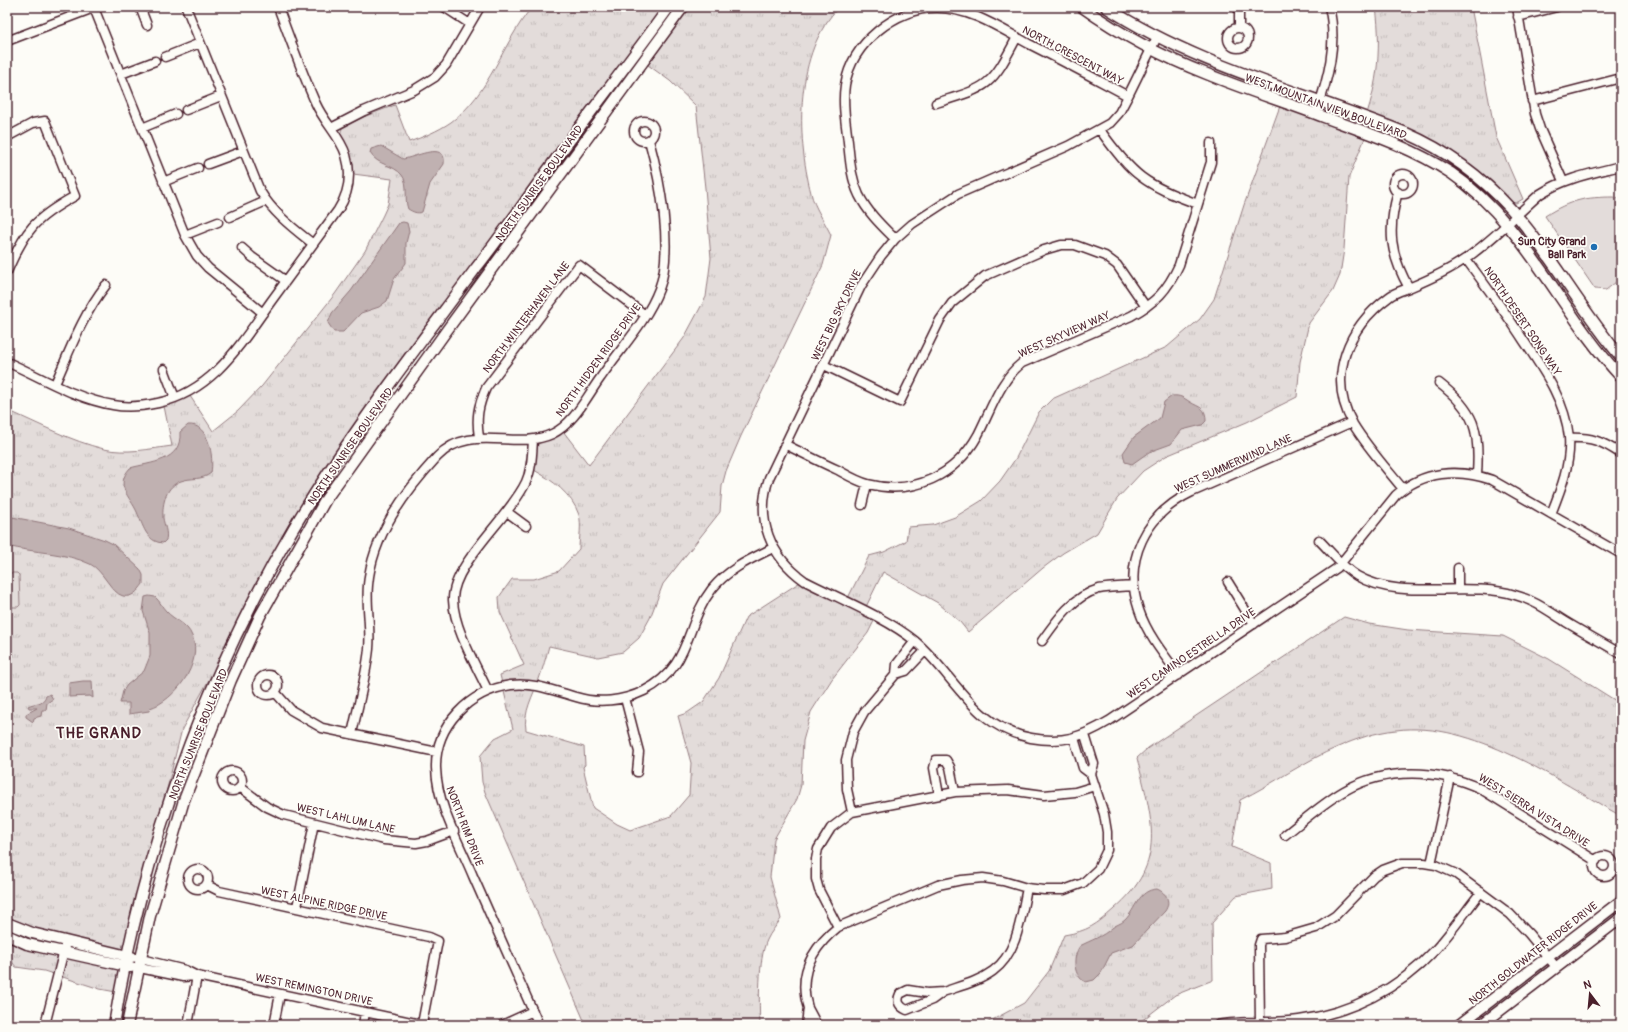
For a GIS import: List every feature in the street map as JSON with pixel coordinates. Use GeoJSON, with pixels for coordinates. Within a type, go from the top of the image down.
{"type":"FeatureCollection","features":[{"type":"Feature","properties":{"kind":"street"},"geometry":{"type":"LineString","coordinates":[[7,41],[95,7],[185,235],[197,256],[208,268],[263,313]]}},
{"type":"Feature","properties":{"kind":"street"},"geometry":{"type":"LineString","coordinates":[[140,7],[147,25]]}},
{"type":"Feature","properties":{"kind":"street"},"geometry":{"type":"LineString","coordinates":[[186,7],[251,171],[266,201],[292,227],[314,244]]}},
{"type":"Feature","properties":{"kind":"street"},"geometry":{"type":"LineString","coordinates":[[7,362],[95,401],[115,406],[146,406],[176,398],[203,384],[226,363],[345,200],[349,187],[350,176],[346,154],[317,105],[278,7]]}},
{"type":"Feature","properties":{"kind":"street"},"geometry":{"type":"LineString","coordinates":[[444,7],[470,24]]}},
{"type":"Feature","properties":{"kind":"street"},"geometry":{"type":"LineString","coordinates":[[331,128],[364,111],[414,90],[435,77],[446,64],[480,7]]}},
{"type":"Feature","properties":{"kind":"street","name":"NORTH SUNRISE BOULEVARD"},"geometry":{"type":"LineString","coordinates":[[127,1025],[133,962],[160,832],[200,719],[249,609],[292,530],[352,438],[669,7]]}},
{"type":"Feature","properties":{"kind":"street","name":"NORTH SUNRISE BOULEVARD"},"geometry":{"type":"LineString","coordinates":[[114,1025],[184,800],[215,718],[260,616],[326,499],[447,330],[683,7]]}},
{"type":"Feature","properties":{"kind":"street","name":"WEST MOUNTAIN VIEW BOULEVARD"},"geometry":{"type":"LineString","coordinates":[[1082,7],[1104,22],[1152,48],[1206,74],[1388,140],[1427,159],[1452,174],[1512,219],[1621,358]]}},
{"type":"Feature","properties":{"kind":"street","name":"WEST MOUNTAIN VIEW BOULEVARD"},"geometry":{"type":"LineString","coordinates":[[1106,7],[1157,37],[1201,58],[1406,133],[1437,149],[1471,172],[1492,190],[1598,350],[1621,377]]}},
{"type":"Feature","properties":{"kind":"street"},"geometry":{"type":"LineString","coordinates":[[1239,7],[1239,28]]}},
{"type":"Feature","properties":{"kind":"street"},"geometry":{"type":"LineString","coordinates":[[1316,114],[1331,62],[1333,21],[1329,7]]}},
{"type":"Feature","properties":{"kind":"street"},"geometry":{"type":"LineString","coordinates":[[1517,7],[1532,101],[1540,129],[1563,182]]}},
{"type":"Feature","properties":{"kind":"street"},"geometry":{"type":"LineString","coordinates":[[1518,17],[1557,7]]}},
{"type":"Feature","properties":{"kind":"street","name":"NORTH CRESCENT WAY"},"geometry":{"type":"LineString","coordinates":[[895,240],[868,210],[853,179],[846,125],[845,86],[848,72],[859,52],[876,32],[893,20],[916,9],[936,8],[955,10],[983,20],[1128,96]]}},
{"type":"Feature","properties":{"kind":"street"},"geometry":{"type":"LineString","coordinates":[[936,103],[983,87],[1001,68],[1017,37]]}},
{"type":"Feature","properties":{"kind":"street","name":"WEST BIG SKY DRIVE"},"geometry":{"type":"LineString","coordinates":[[773,548],[766,524],[764,498],[769,478],[861,286],[881,256],[912,224],[958,194],[1068,146],[1110,124],[1119,114],[1157,37]]}},
{"type":"Feature","properties":{"kind":"street"},"geometry":{"type":"LineString","coordinates":[[165,57],[200,43]]}},
{"type":"Feature","properties":{"kind":"street"},"geometry":{"type":"LineString","coordinates":[[121,74],[155,61]]}},
{"type":"Feature","properties":{"kind":"street"},"geometry":{"type":"LineString","coordinates":[[1532,101],[1621,78]]}},
{"type":"Feature","properties":{"kind":"street"},"geometry":{"type":"LineString","coordinates":[[186,110],[221,96]]}},
{"type":"Feature","properties":{"kind":"street"},"geometry":{"type":"LineString","coordinates":[[142,128],[176,114]]}},
{"type":"Feature","properties":{"kind":"street"},"geometry":{"type":"LineString","coordinates":[[7,137],[33,123],[45,122],[75,196],[51,209],[36,222],[20,242],[7,272]]}},
{"type":"Feature","properties":{"kind":"street"},"geometry":{"type":"LineString","coordinates":[[1100,130],[1116,153],[1134,173],[1160,190],[1198,204]]}},
{"type":"Feature","properties":{"kind":"street","name":"NORTH HIDDEN RIDGE DRIVE"},"geometry":{"type":"LineString","coordinates":[[352,734],[369,648],[368,586],[370,572],[382,534],[390,518],[438,455],[455,444],[479,437],[533,440],[561,429],[578,411],[645,315],[659,290],[666,259],[658,176],[649,140]]}},
{"type":"Feature","properties":{"kind":"street","name":"WEST SKYVIEW WAY"},"geometry":{"type":"LineString","coordinates":[[786,445],[867,484],[898,487],[926,482],[945,474],[959,462],[971,448],[1003,386],[1014,369],[1022,363],[1131,316],[1146,307],[1161,295],[1172,279],[1179,265],[1212,162],[1211,143]]}},
{"type":"Feature","properties":{"kind":"street"},"geometry":{"type":"LineString","coordinates":[[208,164],[243,151]]}},
{"type":"Feature","properties":{"kind":"street"},"geometry":{"type":"LineString","coordinates":[[1403,489],[1363,439],[1352,422],[1342,395],[1342,363],[1352,337],[1369,314],[1390,296],[1442,274],[1466,259],[1540,194],[1563,182],[1621,166]]}},
{"type":"Feature","properties":{"kind":"street"},"geometry":{"type":"LineString","coordinates":[[163,182],[198,168]]}},
{"type":"Feature","properties":{"kind":"street"},"geometry":{"type":"LineString","coordinates":[[1398,192],[1390,226],[1392,248],[1399,270],[1409,288]]}},
{"type":"Feature","properties":{"kind":"street"},"geometry":{"type":"LineString","coordinates":[[230,217],[266,201]]}},
{"type":"Feature","properties":{"kind":"street"},"geometry":{"type":"LineString","coordinates":[[185,235],[218,222]]}},
{"type":"Feature","properties":{"kind":"street"},"geometry":{"type":"LineString","coordinates":[[824,365],[900,402],[940,320],[952,303],[985,276],[1044,250],[1061,245],[1075,245],[1093,251],[1117,265],[1146,307]]}},
{"type":"Feature","properties":{"kind":"street"},"geometry":{"type":"LineString","coordinates":[[242,248],[252,257],[286,281]]}},
{"type":"Feature","properties":{"kind":"street","name":"NORTH DESERT SONG WAY"},"geometry":{"type":"LineString","coordinates":[[1466,259],[1500,305],[1549,378],[1564,412],[1569,438],[1568,463],[1552,514]]}},
{"type":"Feature","properties":{"kind":"street","name":"NORTH WINTERHAVEN LANE"},"geometry":{"type":"LineString","coordinates":[[479,437],[476,422],[477,411],[486,388],[579,265],[645,315]]}},
{"type":"Feature","properties":{"kind":"street"},"geometry":{"type":"LineString","coordinates":[[55,384],[84,320],[95,299],[106,285]]}},
{"type":"Feature","properties":{"kind":"street"},"geometry":{"type":"LineString","coordinates":[[164,369],[176,398]]}},
{"type":"Feature","properties":{"kind":"street"},"geometry":{"type":"LineString","coordinates":[[1439,383],[1458,397],[1469,415],[1476,433],[1478,452],[1477,474]]}},
{"type":"Feature","properties":{"kind":"street","name":"WEST SUMMERWIND LANE"},"geometry":{"type":"LineString","coordinates":[[1179,675],[1145,625],[1138,610],[1133,586],[1136,555],[1142,539],[1157,516],[1166,507],[1192,492],[1352,422]]}},
{"type":"Feature","properties":{"kind":"street"},"geometry":{"type":"LineString","coordinates":[[1569,438],[1586,437],[1598,440],[1621,454]]}},
{"type":"Feature","properties":{"kind":"street"},"geometry":{"type":"LineString","coordinates":[[488,691],[456,620],[453,599],[457,580],[466,563],[517,499],[527,481],[531,468],[533,440]]}},
{"type":"Feature","properties":{"kind":"street","name":"WEST CAMINO ESTRELLA DRIVE"},"geometry":{"type":"LineString","coordinates":[[773,548],[792,572],[805,581],[890,624],[915,642],[925,651],[976,709],[1001,729],[1020,736],[1050,741],[1086,735],[1179,675],[1342,564],[1396,495],[1420,479],[1437,474],[1460,472],[1477,474],[1492,480],[1621,554]]}},
{"type":"Feature","properties":{"kind":"street"},"geometry":{"type":"LineString","coordinates":[[862,505],[867,484]]}},
{"type":"Feature","properties":{"kind":"street"},"geometry":{"type":"LineString","coordinates":[[507,512],[526,526]]}},
{"type":"Feature","properties":{"kind":"street"},"geometry":{"type":"LineString","coordinates":[[1319,540],[1342,564],[1356,575],[1371,582],[1397,587],[1458,589],[1514,594],[1533,602],[1621,654]]}},
{"type":"Feature","properties":{"kind":"street","name":"NORTH RIM DRIVE"},"geometry":{"type":"LineString","coordinates":[[539,1025],[454,831],[438,789],[437,752],[452,717],[463,707],[488,691],[508,686],[526,684],[540,686],[585,700],[595,701],[625,698],[644,691],[658,682],[674,667],[687,645],[703,604],[712,589],[741,564],[773,548]]}},
{"type":"Feature","properties":{"kind":"street"},"geometry":{"type":"LineString","coordinates":[[1458,568],[1458,589]]}},
{"type":"Feature","properties":{"kind":"street"},"geometry":{"type":"LineString","coordinates":[[1228,582],[1254,624]]}},
{"type":"Feature","properties":{"kind":"street"},"geometry":{"type":"LineString","coordinates":[[1042,641],[1063,613],[1085,595],[1097,590],[1133,586]]}},
{"type":"Feature","properties":{"kind":"street"},"geometry":{"type":"LineString","coordinates":[[896,674],[897,664],[915,642]]}},
{"type":"Feature","properties":{"kind":"street"},"geometry":{"type":"LineString","coordinates":[[852,812],[846,773],[846,760],[850,742],[864,712],[896,674],[906,671],[925,651]]}},
{"type":"Feature","properties":{"kind":"street"},"geometry":{"type":"LineString","coordinates":[[275,692],[291,710],[322,728],[437,752]]}},
{"type":"Feature","properties":{"kind":"street"},"geometry":{"type":"LineString","coordinates":[[625,698],[639,752],[637,772]]}},
{"type":"Feature","properties":{"kind":"street"},"geometry":{"type":"LineString","coordinates":[[1086,735],[1094,764],[1091,774]]}},
{"type":"Feature","properties":{"kind":"street"},"geometry":{"type":"LineString","coordinates":[[817,1025],[808,1008],[806,1000],[805,974],[812,953],[825,937],[838,927],[938,885],[962,880],[983,878],[1003,880],[1027,888],[1064,890],[1083,883],[1098,869],[1107,850],[1108,832],[1091,774],[1083,768],[1074,738]]}},
{"type":"Feature","properties":{"kind":"street"},"geometry":{"type":"LineString","coordinates":[[939,795],[934,768],[936,760],[946,760],[950,767],[955,792]]}},
{"type":"Feature","properties":{"kind":"street","name":"WEST SIERRA VISTA DRIVE"},"geometry":{"type":"LineString","coordinates":[[1285,835],[1332,798],[1367,781],[1400,774],[1450,777],[1466,781],[1482,788],[1596,861]]}},
{"type":"Feature","properties":{"kind":"street"},"geometry":{"type":"LineString","coordinates":[[1431,864],[1450,777]]}},
{"type":"Feature","properties":{"kind":"street"},"geometry":{"type":"LineString","coordinates":[[838,927],[819,890],[816,879],[816,859],[818,849],[830,828],[852,812],[955,792],[1008,790],[1044,795],[1075,792],[1095,786]]}},
{"type":"Feature","properties":{"kind":"street","name":"WEST LAHLUM LANE"},"geometry":{"type":"LineString","coordinates":[[240,788],[267,807],[284,815],[405,843],[427,841],[454,831]]}},
{"type":"Feature","properties":{"kind":"street"},"geometry":{"type":"LineString","coordinates":[[297,907],[314,823]]}},
{"type":"Feature","properties":{"kind":"street"},"geometry":{"type":"LineString","coordinates":[[1260,1023],[1259,945],[1261,939],[1299,934],[1328,921],[1352,900],[1374,876],[1383,870],[1402,863],[1416,862],[1431,864],[1443,867],[1456,874],[1521,924],[1556,967]]}},
{"type":"Feature","properties":{"kind":"street","name":"WEST ALPINE RIDGE DRIVE"},"geometry":{"type":"LineString","coordinates":[[206,885],[219,891],[430,937],[438,942],[423,1025]]}},
{"type":"Feature","properties":{"kind":"street"},"geometry":{"type":"LineString","coordinates":[[943,992],[932,1000],[912,1009],[903,1008],[898,1001],[900,994],[908,990],[927,993],[943,992],[973,982],[994,971],[1007,956],[1015,941],[1027,888]]}},
{"type":"Feature","properties":{"kind":"street"},"geometry":{"type":"LineString","coordinates":[[1218,1025],[1319,1021],[1365,1001],[1404,978],[1433,952],[1481,892]]}},
{"type":"Feature","properties":{"kind":"street","name":"NORTH GOLDWATER RIDGE DRIVE"},"geometry":{"type":"LineString","coordinates":[[1460,1025],[1621,901]]}},
{"type":"Feature","properties":{"kind":"street"},"geometry":{"type":"LineString","coordinates":[[1481,1025],[1621,918]]}},
{"type":"Feature","properties":{"kind":"street"},"geometry":{"type":"LineString","coordinates":[[7,923],[65,947]]}},
{"type":"Feature","properties":{"kind":"street"},"geometry":{"type":"LineString","coordinates":[[7,935],[27,944],[65,947],[133,962]]}},
{"type":"Feature","properties":{"kind":"street"},"geometry":{"type":"LineString","coordinates":[[45,1025],[65,947]]}},
{"type":"Feature","properties":{"kind":"street","name":"WEST REMINGTON DRIVE"},"geometry":{"type":"LineString","coordinates":[[133,962],[185,970],[197,976],[423,1025]]}},
{"type":"Feature","properties":{"kind":"street"},"geometry":{"type":"LineString","coordinates":[[188,1025],[197,976]]}},
{"type":"Feature","properties":{"kind":"street"},"geometry":{"type":"LineString","coordinates":[[274,1025],[280,994]]}},
{"type":"Feature","properties":{"kind":"street"},"geometry":{"type":"LineString","coordinates":[[806,1025],[808,1008]]}},
{"type":"Feature","properties":{"kind":"street"},"geometry":{"type":"LineString","coordinates":[[502,1025],[533,1011]]}},
{"type":"Feature","properties":{"kind":"street"},"geometry":{"type":"LineString","coordinates":[[363,1025],[365,1012]]}},
{"type":"Feature","properties":{"kind":"green space"},"geometry":{"type":"Polygon","coordinates":[[[532,7],[663,7],[485,250],[265,572],[182,729],[116,992],[100,989],[44,971],[16,967],[7,955],[7,410],[55,432],[92,446],[120,451],[138,450],[172,446],[164,406],[190,396],[213,431],[238,411],[262,386],[335,294],[365,251],[388,204],[392,179],[353,174],[349,154],[340,135],[342,128],[363,117],[395,105],[409,142],[430,134],[451,122],[476,97],[486,83],[512,36],[532,7]]]}},
{"type":"Feature","properties":{"kind":"green space"},"geometry":{"type":"Polygon","coordinates":[[[691,7],[839,7],[825,26],[814,47],[807,70],[803,95],[802,121],[806,170],[812,198],[831,235],[823,265],[741,436],[726,471],[722,486],[720,512],[663,584],[650,618],[639,638],[623,652],[598,657],[549,646],[529,704],[525,723],[526,730],[584,747],[585,765],[583,767],[593,808],[617,824],[630,830],[671,816],[689,795],[691,763],[678,716],[687,713],[703,702],[719,678],[746,617],[808,577],[848,598],[869,556],[884,552],[906,541],[908,527],[933,525],[955,517],[981,501],[1000,481],[1016,458],[1039,412],[1052,399],[1167,347],[1200,319],[1214,299],[1244,205],[1280,106],[1359,134],[1374,88],[1378,56],[1378,24],[1376,7],[1471,7],[1496,137],[1523,199],[1516,203],[1511,202],[1487,180],[1374,116],[1349,177],[1344,249],[1340,275],[1333,291],[1309,323],[1300,362],[1297,397],[1247,422],[1166,456],[1143,471],[1117,499],[1097,533],[1063,553],[1043,568],[968,632],[960,622],[938,603],[883,572],[862,615],[874,621],[868,633],[832,679],[811,712],[803,741],[801,785],[797,799],[774,839],[770,877],[781,919],[768,937],[762,958],[759,1006],[760,1025],[586,1025],[485,792],[482,782],[480,756],[495,738],[513,729],[500,675],[524,665],[500,612],[499,597],[512,579],[534,579],[559,571],[579,549],[580,519],[576,507],[561,488],[534,470],[536,445],[563,431],[589,465],[684,338],[706,297],[711,258],[696,106],[670,81],[648,65],[691,7]]]}},
{"type":"Feature","properties":{"kind":"green space","name":"Sun City Grand Ball Park"},"geometry":{"type":"Polygon","coordinates":[[[1614,197],[1621,199],[1621,278],[1606,290],[1595,289],[1545,216],[1562,206],[1578,200],[1614,197]]]}},
{"type":"Feature","properties":{"kind":"green space"},"geometry":{"type":"Polygon","coordinates":[[[7,573],[17,573],[19,575],[20,605],[18,607],[7,607],[7,573]]]}},
{"type":"Feature","properties":{"kind":"green space"},"geometry":{"type":"Polygon","coordinates":[[[1344,617],[1369,624],[1408,630],[1503,636],[1549,659],[1621,704],[1621,816],[1542,770],[1484,743],[1454,734],[1425,729],[1396,730],[1366,736],[1325,753],[1240,800],[1232,847],[1271,863],[1272,889],[1236,896],[1212,923],[1213,980],[1175,995],[1136,1025],[983,1025],[1024,1003],[1049,971],[1064,935],[1079,932],[1102,919],[1131,892],[1142,875],[1149,857],[1151,820],[1137,758],[1148,748],[1344,617]]]}},
{"type":"Feature","properties":{"kind":"shaded area"},"geometry":{"type":"Polygon","coordinates":[[[381,146],[403,159],[429,152],[440,153],[444,157],[444,164],[430,184],[422,212],[418,213],[408,209],[406,201],[406,187],[402,175],[398,171],[381,163],[370,153],[371,149],[381,146]]]}},
{"type":"Feature","properties":{"kind":"shaded area"},"geometry":{"type":"Polygon","coordinates":[[[399,223],[407,223],[409,231],[406,243],[406,263],[394,279],[387,301],[379,307],[361,313],[343,332],[334,332],[328,323],[332,313],[351,291],[399,223]]]}},
{"type":"Feature","properties":{"kind":"shaded area"},"geometry":{"type":"Polygon","coordinates":[[[1172,396],[1182,397],[1202,408],[1206,416],[1206,421],[1202,425],[1182,430],[1171,444],[1149,452],[1132,464],[1125,462],[1123,453],[1134,437],[1160,418],[1164,402],[1172,396]]]}},
{"type":"Feature","properties":{"kind":"shaded area"},"geometry":{"type":"Polygon","coordinates":[[[188,425],[201,429],[205,435],[211,450],[211,473],[204,477],[176,483],[168,491],[163,507],[163,518],[167,534],[166,540],[163,543],[157,542],[149,536],[143,527],[137,512],[125,491],[123,480],[125,474],[130,468],[156,462],[171,455],[179,442],[180,432],[188,425]]]}},
{"type":"Feature","properties":{"kind":"shaded area"},"geometry":{"type":"Polygon","coordinates":[[[7,516],[69,528],[113,544],[140,569],[143,575],[143,584],[132,595],[123,596],[115,591],[99,571],[90,564],[70,557],[7,546],[7,516]]]}},
{"type":"Feature","properties":{"kind":"shaded area"},"geometry":{"type":"Polygon","coordinates":[[[145,597],[155,597],[166,611],[184,625],[190,632],[195,647],[194,658],[184,680],[168,698],[150,708],[149,711],[129,714],[129,703],[120,703],[123,691],[127,685],[144,671],[150,656],[150,633],[143,611],[145,597]]]}},
{"type":"Feature","properties":{"kind":"shaded area"},"geometry":{"type":"Polygon","coordinates":[[[92,681],[93,698],[90,696],[69,697],[69,683],[92,681]]]}},
{"type":"Feature","properties":{"kind":"shaded area"},"geometry":{"type":"Polygon","coordinates":[[[50,694],[53,699],[47,703],[46,710],[42,710],[41,716],[34,718],[33,722],[26,717],[26,714],[37,708],[29,708],[28,706],[43,701],[46,696],[50,694]]]}},
{"type":"Feature","properties":{"kind":"shaded area"},"geometry":{"type":"Polygon","coordinates":[[[1157,889],[1166,895],[1168,904],[1165,911],[1133,945],[1111,953],[1101,973],[1094,980],[1086,982],[1078,976],[1075,961],[1077,950],[1080,946],[1100,936],[1123,921],[1129,916],[1141,896],[1151,890],[1157,889]]]}},
{"type":"Feature","properties":{"kind":"place","name":"Sun City Grand Ball Park"},"geometry":{"type":"Point","coordinates":[1594,247]}},
{"type":"Feature","properties":{"kind":"district","name":"THE GRAND"},"geometry":{"type":"Point","coordinates":[99,733]}}]}
